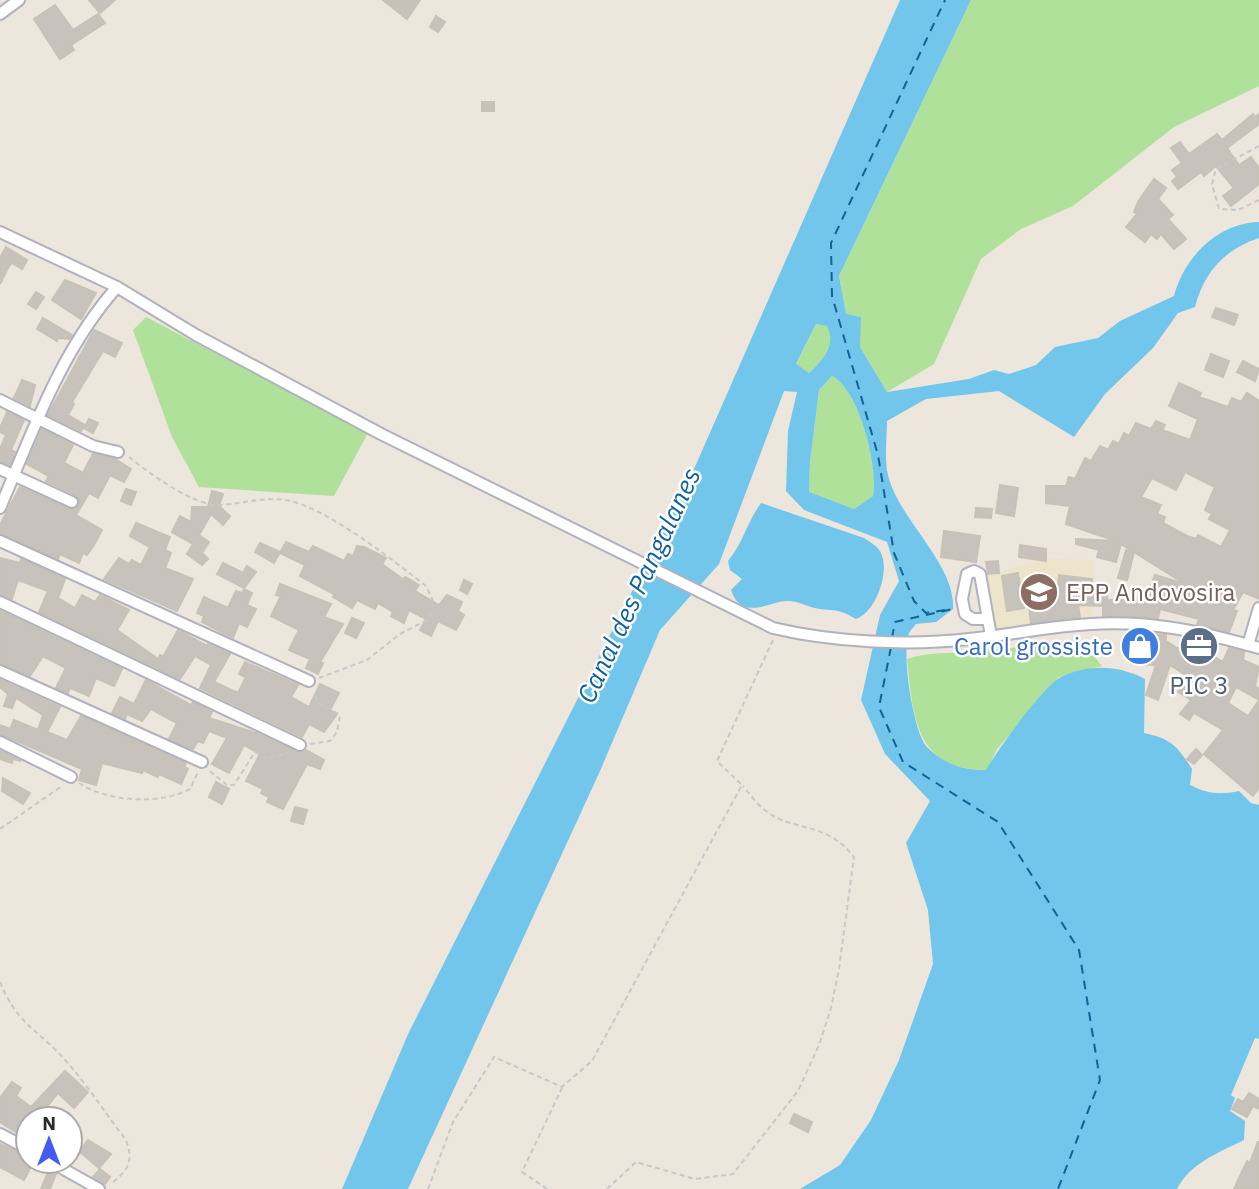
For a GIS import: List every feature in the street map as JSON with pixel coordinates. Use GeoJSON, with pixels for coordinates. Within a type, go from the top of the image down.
{"type":"FeatureCollection","features":[{"type":"Feature","properties":{"kind":"street"},"geometry":{"type":"LineString","coordinates":[[0,14],[19,0]]}},
{"type":"Feature","properties":{"kind":"street"},"geometry":{"type":"LineString","coordinates":[[0,232],[117,287],[196,335],[381,434],[705,597],[773,628],[804,635],[918,642],[1092,624],[1143,624],[1180,627],[1254,646],[1259,608]]}},
{"type":"Feature","properties":{"kind":"street"},"geometry":{"type":"LineString","coordinates":[[0,508],[38,416],[81,332],[117,287]]}},
{"type":"Feature","properties":{"kind":"street"},"geometry":{"type":"LineString","coordinates":[[0,400],[38,416],[93,446],[118,452]]}},
{"type":"Feature","properties":{"kind":"street"},"geometry":{"type":"LineString","coordinates":[[0,469],[72,502]]}},
{"type":"Feature","properties":{"kind":"street"},"geometry":{"type":"LineString","coordinates":[[0,541],[309,681]]}},
{"type":"Feature","properties":{"kind":"street"},"geometry":{"type":"LineString","coordinates":[[0,602],[300,746]]}},
{"type":"Feature","properties":{"kind":"street"},"geometry":{"type":"LineString","coordinates":[[988,619],[991,636]]}},
{"type":"Feature","properties":{"kind":"street"},"geometry":{"type":"LineString","coordinates":[[0,670],[202,762]]}},
{"type":"Feature","properties":{"kind":"street"},"geometry":{"type":"LineString","coordinates":[[0,742],[71,777]]}},
{"type":"Feature","properties":{"kind":"street"},"geometry":{"type":"LineString","coordinates":[[74,1175],[99,1189]]}},
{"type":"Feature","properties":{"kind":"path"},"geometry":{"type":"LineString","coordinates":[[1259,146],[1216,169],[1212,184],[1219,209],[1238,210],[1259,200]]}},
{"type":"Feature","properties":{"kind":"path"},"geometry":{"type":"LineString","coordinates":[[607,1189],[636,1162],[695,1179],[733,1174],[798,1091],[831,1008],[853,857],[843,843],[822,831],[766,812],[717,761],[773,644],[773,628]]}},
{"type":"Feature","properties":{"kind":"path"},"geometry":{"type":"LineString","coordinates":[[547,1189],[522,1172],[562,1087],[592,1061],[742,785]]}},
{"type":"Feature","properties":{"kind":"path"},"geometry":{"type":"LineString","coordinates":[[0,982],[8,1003],[32,1032],[65,1060],[126,1140],[132,1154],[128,1171],[106,1189]]}},
{"type":"Feature","properties":{"kind":"path"},"geometry":{"type":"LineString","coordinates":[[428,1189],[453,1122],[494,1057],[562,1087]]}},
{"type":"Feature","properties":{"kind":"shaded area","name":"EPP Andovosira"},"geometry":{"type":"Polygon","coordinates":[[[1053,559],[1094,560],[1092,618],[996,628],[983,578],[1030,562],[1053,559]]]}},
{"type":"Feature","properties":{"kind":"green space"},"geometry":{"type":"Polygon","coordinates":[[[971,0],[1259,0],[1259,86],[1174,127],[1073,206],[1021,229],[981,259],[934,364],[887,392],[860,347],[860,317],[846,315],[839,276],[971,0]]]}},
{"type":"Feature","properties":{"kind":"green space"},"geometry":{"type":"Polygon","coordinates":[[[146,317],[368,433],[334,496],[199,487],[172,437],[133,330],[146,317]]]}},
{"type":"Feature","properties":{"kind":"green space"},"geometry":{"type":"Polygon","coordinates":[[[816,324],[828,326],[830,340],[823,358],[809,373],[796,365],[816,324]]]}},
{"type":"Feature","properties":{"kind":"green space"},"geometry":{"type":"Polygon","coordinates":[[[832,376],[851,396],[865,430],[873,467],[873,496],[854,509],[809,493],[819,390],[832,376]]]}},
{"type":"Feature","properties":{"kind":"green space"},"geometry":{"type":"Polygon","coordinates":[[[1080,640],[1102,666],[1059,677],[997,749],[987,770],[963,768],[945,761],[932,750],[922,736],[912,701],[907,659],[933,654],[977,652],[1080,640]]]}},
{"type":"Feature","properties":{"kind":"water","name":"Canal des Pangalanes"},"geometry":{"type":"Polygon","coordinates":[[[900,0],[971,0],[839,276],[846,314],[861,317],[860,347],[887,392],[969,379],[994,370],[1009,374],[1036,365],[1055,347],[1098,338],[1120,321],[1174,296],[1194,256],[1217,236],[1244,224],[1259,222],[1259,238],[1226,255],[1204,283],[1195,307],[1178,313],[1153,348],[1105,394],[1074,437],[999,391],[926,399],[887,421],[886,448],[888,475],[894,492],[946,575],[951,592],[953,609],[936,622],[916,624],[909,633],[907,643],[906,657],[913,710],[928,748],[941,759],[955,765],[986,770],[1021,720],[1053,683],[1061,677],[1082,670],[1114,669],[1145,679],[1144,733],[1168,741],[1178,749],[1192,769],[1190,785],[1214,793],[1239,791],[1251,803],[1259,805],[1259,1039],[1255,1038],[1231,1095],[1235,1098],[1230,1111],[1245,1121],[1244,1140],[1198,1165],[1177,1189],[800,1189],[840,1165],[871,1120],[899,1060],[933,964],[928,910],[906,843],[930,801],[885,754],[861,700],[880,615],[899,581],[887,542],[804,510],[786,491],[788,431],[797,392],[784,391],[719,564],[660,630],[600,771],[408,1189],[342,1189],[409,1032],[694,469],[900,0]],[[816,324],[796,364],[809,373],[827,352],[830,340],[827,326],[816,324]],[[832,376],[819,390],[809,492],[854,509],[873,496],[873,467],[865,430],[851,396],[832,376]]]}},
{"type":"Feature","properties":{"kind":"water"},"geometry":{"type":"Polygon","coordinates":[[[761,503],[864,538],[878,548],[883,561],[882,580],[875,600],[863,615],[856,619],[839,611],[792,601],[749,608],[736,600],[731,590],[742,579],[730,570],[728,561],[761,503]]]}},
{"type":"Feature","properties":{"kind":"building"},"geometry":{"type":"Polygon","coordinates":[[[89,0],[115,0],[100,13],[89,0]]]}},
{"type":"Feature","properties":{"kind":"building"},"geometry":{"type":"Polygon","coordinates":[[[383,0],[420,0],[407,19],[383,0]]]}},
{"type":"Feature","properties":{"kind":"building"},"geometry":{"type":"Polygon","coordinates":[[[55,5],[73,30],[98,14],[105,23],[71,45],[74,50],[60,59],[34,19],[55,5]]]}},
{"type":"Feature","properties":{"kind":"building"},"geometry":{"type":"Polygon","coordinates":[[[436,16],[445,22],[438,32],[430,27],[436,16]]]}},
{"type":"Feature","properties":{"kind":"building"},"geometry":{"type":"Polygon","coordinates":[[[482,102],[494,102],[494,111],[482,111],[482,102]]]}},
{"type":"Feature","properties":{"kind":"building"},"geometry":{"type":"Polygon","coordinates":[[[1253,114],[1255,117],[1259,114],[1259,124],[1227,148],[1239,165],[1251,157],[1259,168],[1259,184],[1231,206],[1223,196],[1234,188],[1216,166],[1204,176],[1201,172],[1178,189],[1172,181],[1177,177],[1172,170],[1182,163],[1171,148],[1180,142],[1189,154],[1217,134],[1222,140],[1253,114]]]}},
{"type":"Feature","properties":{"kind":"building"},"geometry":{"type":"Polygon","coordinates":[[[1154,179],[1166,188],[1158,199],[1173,215],[1168,219],[1186,239],[1174,249],[1161,234],[1157,239],[1151,234],[1145,242],[1126,227],[1137,214],[1134,212],[1138,202],[1154,179]]]}},
{"type":"Feature","properties":{"kind":"building"},"geometry":{"type":"Polygon","coordinates":[[[6,247],[27,260],[22,269],[12,263],[0,284],[0,258],[6,247]]]}},
{"type":"Feature","properties":{"kind":"building"},"geometry":{"type":"Polygon","coordinates":[[[65,280],[96,293],[81,319],[52,300],[65,280]]]}},
{"type":"Feature","properties":{"kind":"building"},"geometry":{"type":"Polygon","coordinates":[[[36,292],[44,297],[36,309],[28,304],[36,292]]]}},
{"type":"Feature","properties":{"kind":"building"},"geometry":{"type":"Polygon","coordinates":[[[1216,308],[1238,315],[1234,325],[1212,317],[1216,308]]]}},
{"type":"Feature","properties":{"kind":"building"},"geometry":{"type":"Polygon","coordinates":[[[43,318],[72,335],[69,339],[58,338],[57,341],[37,329],[43,318]]]}},
{"type":"Feature","properties":{"kind":"building"},"geometry":{"type":"Polygon","coordinates":[[[94,330],[122,343],[115,357],[103,351],[72,402],[74,404],[68,415],[85,425],[81,431],[48,415],[94,330]]]}},
{"type":"Feature","properties":{"kind":"building"},"geometry":{"type":"Polygon","coordinates":[[[1211,354],[1229,361],[1223,377],[1205,370],[1211,354]]]}},
{"type":"Feature","properties":{"kind":"building"},"geometry":{"type":"Polygon","coordinates":[[[1243,361],[1259,369],[1255,381],[1237,372],[1243,361]]]}},
{"type":"Feature","properties":{"kind":"building"},"geometry":{"type":"Polygon","coordinates":[[[22,380],[35,385],[30,406],[14,398],[22,380]]]}},
{"type":"Feature","properties":{"kind":"building"},"geometry":{"type":"Polygon","coordinates":[[[1179,383],[1201,393],[1199,397],[1228,407],[1232,398],[1241,402],[1247,393],[1259,401],[1259,599],[1243,592],[1233,610],[1237,611],[1229,632],[1197,624],[1199,619],[1160,609],[1158,618],[1103,616],[1103,606],[1078,605],[1080,617],[1031,623],[1029,606],[1056,602],[1059,575],[1092,579],[1091,587],[1108,588],[1107,600],[1137,600],[1138,593],[1148,594],[1155,575],[1185,584],[1121,544],[1116,562],[1097,557],[1099,550],[1076,544],[1076,539],[1116,541],[1066,524],[1070,506],[1046,503],[1046,486],[1066,486],[1069,477],[1075,479],[1085,458],[1091,461],[1100,446],[1108,450],[1113,441],[1119,444],[1124,433],[1129,436],[1136,423],[1151,429],[1156,421],[1165,425],[1162,430],[1190,440],[1198,419],[1169,406],[1179,383]],[[1185,472],[1176,490],[1152,478],[1141,497],[1161,505],[1157,514],[1165,517],[1163,523],[1187,536],[1196,539],[1198,535],[1221,547],[1230,530],[1209,519],[1212,514],[1205,510],[1215,487],[1185,472]]]}},
{"type":"Feature","properties":{"kind":"building"},"geometry":{"type":"Polygon","coordinates":[[[7,412],[24,420],[11,450],[15,452],[10,465],[0,461],[0,449],[6,435],[0,432],[0,428],[7,412]]]}},
{"type":"Feature","properties":{"kind":"building"},"geometry":{"type":"Polygon","coordinates":[[[89,419],[98,423],[93,433],[84,428],[89,419]]]}},
{"type":"Feature","properties":{"kind":"building"},"geometry":{"type":"Polygon","coordinates":[[[42,429],[73,445],[64,463],[83,473],[93,454],[115,459],[131,469],[124,482],[110,475],[98,498],[89,493],[76,515],[102,530],[87,555],[83,553],[79,563],[60,554],[58,559],[0,533],[0,525],[20,487],[69,509],[79,505],[76,495],[46,481],[49,476],[27,464],[42,429]]]}},
{"type":"Feature","properties":{"kind":"building"},"geometry":{"type":"Polygon","coordinates":[[[1000,485],[1018,488],[1014,516],[996,513],[1000,485]]]}},
{"type":"Feature","properties":{"kind":"building"},"geometry":{"type":"Polygon","coordinates":[[[126,489],[136,492],[131,505],[121,501],[126,489]]]}},
{"type":"Feature","properties":{"kind":"building"},"geometry":{"type":"Polygon","coordinates":[[[212,491],[223,494],[219,506],[230,516],[223,525],[211,514],[199,535],[209,542],[202,553],[208,559],[202,565],[187,554],[193,544],[172,532],[180,516],[191,522],[192,507],[208,507],[212,491]]]}},
{"type":"Feature","properties":{"kind":"building"},"geometry":{"type":"Polygon","coordinates":[[[976,508],[992,509],[991,518],[975,517],[976,508]]]}},
{"type":"Feature","properties":{"kind":"building"},"geometry":{"type":"Polygon","coordinates":[[[136,523],[170,537],[165,550],[171,553],[165,568],[193,579],[177,611],[104,579],[119,558],[129,564],[132,560],[141,565],[150,547],[130,536],[136,523]]]}},
{"type":"Feature","properties":{"kind":"building"},"geometry":{"type":"Polygon","coordinates":[[[944,531],[980,536],[976,562],[941,557],[944,531]]]}},
{"type":"Feature","properties":{"kind":"building"},"geometry":{"type":"Polygon","coordinates":[[[286,542],[309,552],[313,546],[344,561],[348,554],[353,556],[357,546],[364,547],[386,558],[382,564],[404,580],[405,577],[419,585],[415,591],[439,605],[447,595],[462,602],[458,611],[464,615],[456,630],[438,621],[431,636],[420,630],[426,619],[409,610],[404,623],[391,616],[393,612],[378,603],[375,609],[357,600],[352,608],[333,597],[334,594],[300,576],[305,565],[280,553],[286,542]]]}},
{"type":"Feature","properties":{"kind":"building"},"geometry":{"type":"Polygon","coordinates":[[[260,543],[280,552],[274,563],[255,552],[260,543]]]}},
{"type":"Feature","properties":{"kind":"building"},"geometry":{"type":"Polygon","coordinates":[[[1020,545],[1046,549],[1046,561],[1019,557],[1020,545]]]}},
{"type":"Feature","properties":{"kind":"building"},"geometry":{"type":"Polygon","coordinates":[[[1126,550],[1134,552],[1127,580],[1118,578],[1126,550]]]}},
{"type":"Feature","properties":{"kind":"building"},"geometry":{"type":"Polygon","coordinates":[[[0,558],[20,563],[21,559],[65,579],[58,598],[75,608],[82,595],[95,602],[100,595],[129,610],[117,630],[158,659],[160,655],[163,657],[178,630],[207,646],[208,644],[230,654],[214,682],[238,693],[246,677],[239,674],[245,662],[298,685],[291,697],[309,707],[320,684],[339,693],[330,710],[337,714],[324,732],[309,724],[302,737],[200,688],[211,665],[195,656],[180,679],[39,612],[48,591],[18,580],[12,599],[0,594],[0,558]]]}},
{"type":"Feature","properties":{"kind":"building"},"geometry":{"type":"Polygon","coordinates":[[[998,561],[999,573],[988,574],[986,562],[998,561]]]}},
{"type":"Feature","properties":{"kind":"building"},"geometry":{"type":"Polygon","coordinates":[[[223,563],[243,573],[247,566],[256,572],[244,588],[217,574],[223,563]]]}},
{"type":"Feature","properties":{"kind":"building"},"geometry":{"type":"Polygon","coordinates":[[[1018,573],[1024,608],[1007,611],[1002,576],[1018,573]]]}},
{"type":"Feature","properties":{"kind":"building"},"geometry":{"type":"Polygon","coordinates":[[[464,580],[472,584],[467,594],[460,590],[464,580]]]}},
{"type":"Feature","properties":{"kind":"building"},"geometry":{"type":"Polygon","coordinates":[[[280,584],[331,604],[324,617],[343,624],[320,662],[323,663],[318,674],[306,668],[310,659],[289,650],[299,630],[271,616],[281,596],[276,595],[280,584]]]}},
{"type":"Feature","properties":{"kind":"building"},"geometry":{"type":"Polygon","coordinates":[[[244,589],[252,593],[247,605],[256,609],[247,627],[239,623],[233,638],[202,622],[204,616],[197,613],[204,597],[228,608],[236,591],[242,593],[244,589]]]}},
{"type":"Feature","properties":{"kind":"building"},"geometry":{"type":"Polygon","coordinates":[[[0,611],[122,669],[114,686],[96,678],[89,696],[70,688],[68,693],[56,688],[66,668],[43,656],[30,676],[0,663],[0,611]]]}},
{"type":"Feature","properties":{"kind":"building"},"geometry":{"type":"Polygon","coordinates":[[[352,618],[364,623],[356,638],[345,633],[352,618]]]}},
{"type":"Feature","properties":{"kind":"building"},"geometry":{"type":"Polygon","coordinates":[[[1130,632],[1166,635],[1166,641],[1177,648],[1188,649],[1191,639],[1211,644],[1208,653],[1223,662],[1229,648],[1244,652],[1243,660],[1259,667],[1255,686],[1259,689],[1259,700],[1259,788],[1253,796],[1204,754],[1223,730],[1194,713],[1189,720],[1180,714],[1191,700],[1178,692],[1187,676],[1170,665],[1158,700],[1146,695],[1156,665],[1132,664],[1133,659],[1128,659],[1130,632]],[[1236,687],[1228,703],[1248,716],[1259,700],[1236,687]]]}},
{"type":"Feature","properties":{"kind":"building"},"geometry":{"type":"Polygon","coordinates":[[[0,680],[60,707],[47,732],[67,740],[81,716],[186,763],[184,767],[188,769],[181,784],[159,774],[158,777],[143,770],[142,773],[102,763],[96,785],[79,780],[82,769],[0,734],[0,725],[10,729],[14,720],[38,730],[43,715],[16,698],[12,708],[4,706],[8,694],[0,687],[0,680]]]}},
{"type":"Feature","properties":{"kind":"building"},"geometry":{"type":"Polygon","coordinates":[[[146,680],[191,705],[193,702],[212,712],[209,718],[256,733],[297,752],[306,750],[324,760],[320,769],[307,764],[283,809],[267,802],[269,797],[261,793],[263,789],[246,781],[260,754],[244,745],[229,773],[212,764],[227,738],[209,731],[203,743],[198,741],[193,749],[169,739],[177,723],[151,709],[142,721],[127,714],[125,719],[112,713],[120,697],[134,704],[146,680]]]}},
{"type":"Feature","properties":{"kind":"building"},"geometry":{"type":"Polygon","coordinates":[[[1196,749],[1202,755],[1194,764],[1187,759],[1196,749]]]}},
{"type":"Feature","properties":{"kind":"building"},"geometry":{"type":"Polygon","coordinates":[[[0,751],[21,761],[13,759],[12,763],[0,759],[0,751]]]}},
{"type":"Feature","properties":{"kind":"building"},"geometry":{"type":"Polygon","coordinates":[[[3,778],[30,793],[23,804],[2,791],[3,778]]]}},
{"type":"Feature","properties":{"kind":"building"},"geometry":{"type":"Polygon","coordinates":[[[216,782],[229,789],[222,804],[209,797],[216,782]]]}},
{"type":"Feature","properties":{"kind":"building"},"geometry":{"type":"Polygon","coordinates":[[[295,807],[307,810],[303,824],[291,821],[295,807]]]}},
{"type":"Feature","properties":{"kind":"building"},"geometry":{"type":"Polygon","coordinates":[[[65,1071],[88,1092],[77,1105],[71,1105],[58,1093],[48,1105],[33,1105],[65,1071]]]}},
{"type":"Feature","properties":{"kind":"building"},"geometry":{"type":"Polygon","coordinates":[[[12,1082],[21,1088],[16,1096],[28,1105],[14,1105],[14,1131],[0,1122],[0,1098],[12,1082]]]}},
{"type":"Feature","properties":{"kind":"building"},"geometry":{"type":"Polygon","coordinates":[[[1249,1093],[1259,1099],[1259,1109],[1253,1106],[1247,1117],[1232,1109],[1238,1099],[1243,1102],[1249,1093]]]}},
{"type":"Feature","properties":{"kind":"building"},"geometry":{"type":"Polygon","coordinates":[[[794,1114],[812,1122],[808,1132],[790,1123],[794,1114]]]}},
{"type":"Feature","properties":{"kind":"building"},"geometry":{"type":"Polygon","coordinates":[[[88,1140],[111,1154],[99,1168],[84,1155],[84,1145],[88,1140]]]}},
{"type":"Feature","properties":{"kind":"building"},"geometry":{"type":"Polygon","coordinates":[[[1258,1141],[1259,1189],[1234,1189],[1247,1161],[1250,1163],[1258,1141]]]}},
{"type":"Feature","properties":{"kind":"building"},"geometry":{"type":"Polygon","coordinates":[[[0,1144],[14,1150],[14,1175],[0,1167],[0,1144]]]}},
{"type":"Feature","properties":{"kind":"building"},"geometry":{"type":"Polygon","coordinates":[[[100,1169],[110,1177],[105,1184],[93,1177],[100,1169]]]}},
{"type":"Feature","properties":{"kind":"building"},"geometry":{"type":"Polygon","coordinates":[[[47,1175],[56,1175],[50,1189],[41,1189],[47,1175]]]}},
{"type":"Feature","properties":{"kind":"ferry route"},"geometry":{"type":"LineString","coordinates":[[945,0],[831,243],[832,296],[878,455],[894,553],[914,601],[926,613],[945,610]]}},
{"type":"Feature","properties":{"kind":"ferry route"},"geometry":{"type":"LineString","coordinates":[[892,638],[895,622],[953,609]]}},
{"type":"Feature","properties":{"kind":"ferry route"},"geometry":{"type":"LineString","coordinates":[[891,647],[879,707],[903,762],[998,822],[1079,950],[1100,1080],[1058,1189]]}},
{"type":"Feature","properties":{"kind":"place","name":"EPP Andovosira"},"geometry":{"type":"Point","coordinates":[1039,592]}},
{"type":"Feature","properties":{"kind":"place","name":"Carol grossiste"},"geometry":{"type":"Point","coordinates":[1140,646]}},
{"type":"Feature","properties":{"kind":"place","name":"PIC 3"},"geometry":{"type":"Point","coordinates":[1199,646]}}]}
